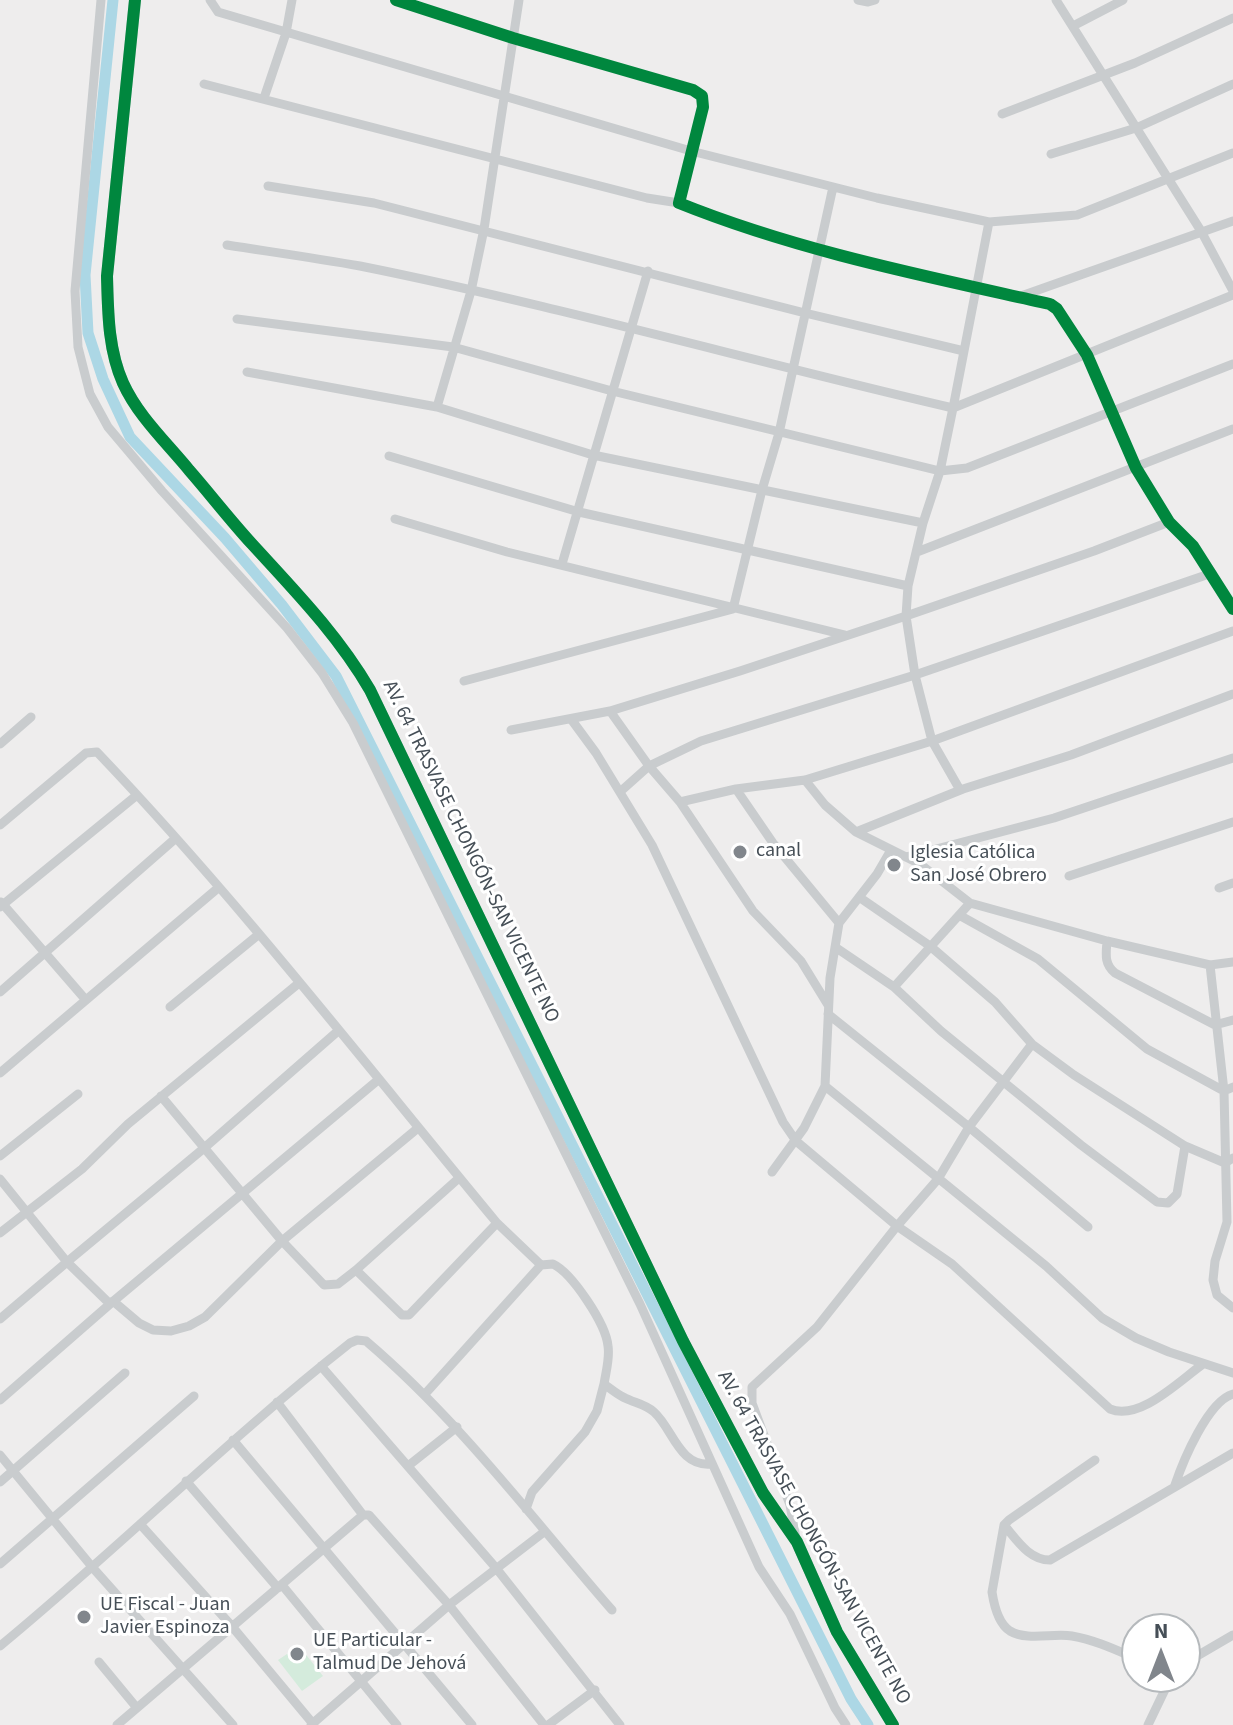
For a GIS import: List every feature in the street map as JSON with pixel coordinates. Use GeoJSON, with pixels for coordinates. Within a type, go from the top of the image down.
{"type":"FeatureCollection","features":[{"type":"Feature","properties":{"kind":"street"},"geometry":{"type":"LineString","coordinates":[[101,0],[75,291],[78,347],[90,394],[108,427],[287,628],[322,673],[353,723],[640,1304],[759,1567],[790,1614],[846,1725]]}},
{"type":"Feature","properties":{"kind":"street","name":"AV. 64 TRASVASE CHONGÓN-SAN VICENTE NO"},"geometry":{"type":"LineString","coordinates":[[135,0],[107,276],[113,357],[124,384],[140,414],[314,611],[353,661],[370,690],[683,1341],[763,1493],[797,1542],[837,1632],[893,1725]]}},
{"type":"Feature","properties":{"kind":"street"},"geometry":{"type":"LineString","coordinates":[[210,0],[218,12],[504,98],[691,151],[989,222],[1077,215],[1233,153]]}},
{"type":"Feature","properties":{"kind":"street"},"geometry":{"type":"LineString","coordinates":[[264,98],[286,33],[292,0]]}},
{"type":"Feature","properties":{"kind":"street"},"geometry":{"type":"LineString","coordinates":[[396,0],[513,38],[693,90],[702,96],[703,107],[679,203]]}},
{"type":"Feature","properties":{"kind":"street"},"geometry":{"type":"LineString","coordinates":[[437,407],[471,291],[484,229],[519,0]]}},
{"type":"Feature","properties":{"kind":"street"},"geometry":{"type":"LineString","coordinates":[[858,0],[875,0]]}},
{"type":"Feature","properties":{"kind":"street"},"geometry":{"type":"LineString","coordinates":[[227,245],[359,266],[471,291],[953,408],[1087,355],[1232,289],[1202,233],[1056,0]]}},
{"type":"Feature","properties":{"kind":"street"},"geometry":{"type":"LineString","coordinates":[[1073,26],[1123,0]]}},
{"type":"Feature","properties":{"kind":"street"},"geometry":{"type":"LineString","coordinates":[[1002,114],[1135,63],[1233,18]]}},
{"type":"Feature","properties":{"kind":"street"},"geometry":{"type":"LineString","coordinates":[[204,84],[647,198],[679,203],[722,220],[818,249],[978,290],[1050,304],[1057,309],[1087,355],[1136,468],[1169,522],[1193,546],[1233,609]]}},
{"type":"Feature","properties":{"kind":"street"},"geometry":{"type":"LineString","coordinates":[[1051,154],[1136,128],[1233,84]]}},
{"type":"Feature","properties":{"kind":"street"},"geometry":{"type":"LineString","coordinates":[[268,186],[374,203],[484,229],[964,351]]}},
{"type":"Feature","properties":{"kind":"street"},"geometry":{"type":"LineString","coordinates":[[733,609],[779,433],[833,187]]}},
{"type":"Feature","properties":{"kind":"street"},"geometry":{"type":"LineString","coordinates":[[1018,297],[1233,221]]}},
{"type":"Feature","properties":{"kind":"street"},"geometry":{"type":"LineString","coordinates":[[960,790],[932,741],[915,675],[906,616],[908,586],[923,523],[940,471],[989,222]]}},
{"type":"Feature","properties":{"kind":"street"},"geometry":{"type":"LineString","coordinates":[[562,564],[648,271]]}},
{"type":"Feature","properties":{"kind":"street"},"geometry":{"type":"LineString","coordinates":[[237,319],[453,347],[612,391],[940,471],[967,468],[1233,364]]}},
{"type":"Feature","properties":{"kind":"street"},"geometry":{"type":"LineString","coordinates":[[247,372],[437,407],[593,455],[923,523]]}},
{"type":"Feature","properties":{"kind":"street"},"geometry":{"type":"LineString","coordinates":[[917,552],[1233,429]]}},
{"type":"Feature","properties":{"kind":"street"},"geometry":{"type":"LineString","coordinates":[[389,456],[579,512],[908,586]]}},
{"type":"Feature","properties":{"kind":"street"},"geometry":{"type":"LineString","coordinates":[[395,519],[507,552],[848,635]]}},
{"type":"Feature","properties":{"kind":"street"},"geometry":{"type":"LineString","coordinates":[[511,730],[610,711],[906,616],[1169,522]]}},
{"type":"Feature","properties":{"kind":"street"},"geometry":{"type":"LineString","coordinates":[[621,791],[649,766],[701,741],[915,675],[1212,573]]}},
{"type":"Feature","properties":{"kind":"street"},"geometry":{"type":"LineString","coordinates":[[464,681],[733,609]]}},
{"type":"Feature","properties":{"kind":"street"},"geometry":{"type":"LineString","coordinates":[[680,802],[736,789],[805,780],[932,741],[1233,631]]}},
{"type":"Feature","properties":{"kind":"street"},"geometry":{"type":"LineString","coordinates":[[856,832],[960,790],[1071,755],[1233,694]]}},
{"type":"Feature","properties":{"kind":"street"},"geometry":{"type":"LineString","coordinates":[[610,711],[649,766],[680,802],[753,911],[801,961],[828,1010],[1088,1227]]}},
{"type":"Feature","properties":{"kind":"street"},"geometry":{"type":"LineString","coordinates":[[0,744],[31,717]]}},
{"type":"Feature","properties":{"kind":"street"},"geometry":{"type":"LineString","coordinates":[[571,719],[621,791],[652,845],[783,1122],[796,1141],[897,1226],[952,1264],[1110,1409],[1121,1414],[1136,1410],[1203,1364]]}},
{"type":"Feature","properties":{"kind":"street"},"geometry":{"type":"LineString","coordinates":[[0,825],[91,751],[97,752],[176,838],[497,1223],[541,1265],[557,1265],[599,1319],[608,1347],[597,1411],[585,1432],[532,1492],[526,1509]]}},
{"type":"Feature","properties":{"kind":"street"},"geometry":{"type":"LineString","coordinates":[[906,857],[1054,818],[1233,758]]}},
{"type":"Feature","properties":{"kind":"street"},"geometry":{"type":"LineString","coordinates":[[805,780],[825,805],[856,832],[920,864],[970,903],[1107,941],[1210,965],[1233,962]]}},
{"type":"Feature","properties":{"kind":"street"},"geometry":{"type":"LineString","coordinates":[[736,789],[773,843],[839,923]]}},
{"type":"Feature","properties":{"kind":"street"},"geometry":{"type":"LineString","coordinates":[[85,999],[1,904],[137,795]]}},
{"type":"Feature","properties":{"kind":"street"},"geometry":{"type":"LineString","coordinates":[[1069,876],[1233,822]]}},
{"type":"Feature","properties":{"kind":"street"},"geometry":{"type":"LineString","coordinates":[[0,992],[176,838]]}},
{"type":"Feature","properties":{"kind":"street"},"geometry":{"type":"LineString","coordinates":[[772,1172],[796,1141],[825,1086],[828,1010],[839,923],[877,874],[891,850]]}},
{"type":"Feature","properties":{"kind":"street"},"geometry":{"type":"LineString","coordinates":[[1219,888],[1233,883]]}},
{"type":"Feature","properties":{"kind":"street"},"geometry":{"type":"LineString","coordinates":[[0,1073],[218,888]]}},
{"type":"Feature","properties":{"kind":"street"},"geometry":{"type":"LineString","coordinates":[[859,897],[930,946],[995,1002],[1032,1044],[1074,1075],[1185,1146],[1229,1160]]}},
{"type":"Feature","properties":{"kind":"street"},"geometry":{"type":"LineString","coordinates":[[894,987],[970,903]]}},
{"type":"Feature","properties":{"kind":"street"},"geometry":{"type":"LineString","coordinates":[[959,915],[1038,959],[1147,1049],[1229,1089]]}},
{"type":"Feature","properties":{"kind":"street"},"geometry":{"type":"LineString","coordinates":[[170,1007],[258,935]]}},
{"type":"Feature","properties":{"kind":"street"},"geometry":{"type":"LineString","coordinates":[[1107,941],[1106,960],[1115,973],[1215,1025],[1233,1020]]}},
{"type":"Feature","properties":{"kind":"street"},"geometry":{"type":"LineString","coordinates":[[835,947],[894,987],[941,1031],[1081,1145],[1157,1202],[1168,1203],[1177,1194],[1185,1146]]}},
{"type":"Feature","properties":{"kind":"street"},"geometry":{"type":"LineString","coordinates":[[1210,965],[1215,1025],[1229,1089],[1230,1221],[1215,1261],[1213,1280],[1217,1295],[1233,1308]]}},
{"type":"Feature","properties":{"kind":"street"},"geometry":{"type":"LineString","coordinates":[[0,1233],[82,1169],[128,1124],[299,983]]}},
{"type":"Feature","properties":{"kind":"street"},"geometry":{"type":"LineString","coordinates":[[0,1319],[338,1031]]}},
{"type":"Feature","properties":{"kind":"street"},"geometry":{"type":"LineString","coordinates":[[797,1542],[790,1505],[752,1403],[752,1387],[817,1327],[938,1179],[969,1127],[1032,1044]]}},
{"type":"Feature","properties":{"kind":"street"},"geometry":{"type":"LineString","coordinates":[[0,1400],[112,1302],[378,1080]]}},
{"type":"Feature","properties":{"kind":"street"},"geometry":{"type":"LineString","coordinates":[[825,1086],[1046,1266],[1102,1318],[1136,1338],[1233,1373]]}},
{"type":"Feature","properties":{"kind":"street"},"geometry":{"type":"LineString","coordinates":[[0,1156],[78,1094]]}},
{"type":"Feature","properties":{"kind":"street"},"geometry":{"type":"LineString","coordinates":[[161,1096],[282,1241],[324,1285],[338,1284],[356,1270],[459,1178]]}},
{"type":"Feature","properties":{"kind":"street"},"geometry":{"type":"LineString","coordinates":[[0,1179],[67,1262],[112,1302],[153,1330],[171,1331],[205,1317],[282,1241],[418,1128]]}},
{"type":"Feature","properties":{"kind":"street"},"geometry":{"type":"LineString","coordinates":[[356,1270],[402,1315],[409,1315],[497,1223]]}},
{"type":"Feature","properties":{"kind":"street"},"geometry":{"type":"LineString","coordinates":[[425,1394],[541,1265]]}},
{"type":"Feature","properties":{"kind":"street"},"geometry":{"type":"LineString","coordinates":[[0,1646],[93,1568],[277,1402],[357,1340],[366,1341],[457,1427],[612,1610]]}},
{"type":"Feature","properties":{"kind":"street"},"geometry":{"type":"LineString","coordinates":[[321,1366],[496,1568],[620,1725]]}},
{"type":"Feature","properties":{"kind":"street"},"geometry":{"type":"LineString","coordinates":[[0,1482],[125,1373]]}},
{"type":"Feature","properties":{"kind":"street"},"geometry":{"type":"LineString","coordinates":[[604,1384],[656,1413],[688,1458],[711,1464]]}},
{"type":"Feature","properties":{"kind":"street"},"geometry":{"type":"LineString","coordinates":[[1175,1485],[1193,1439],[1224,1397],[1233,1394]]}},
{"type":"Feature","properties":{"kind":"street"},"geometry":{"type":"LineString","coordinates":[[0,1564],[194,1396]]}},
{"type":"Feature","properties":{"kind":"street"},"geometry":{"type":"LineString","coordinates":[[277,1402],[363,1515],[374,1517],[546,1725],[595,1690]]}},
{"type":"Feature","properties":{"kind":"street"},"geometry":{"type":"LineString","coordinates":[[408,1466],[457,1427]]}},
{"type":"Feature","properties":{"kind":"street"},"geometry":{"type":"LineString","coordinates":[[233,1440],[472,1725]]}},
{"type":"Feature","properties":{"kind":"street"},"geometry":{"type":"LineString","coordinates":[[1004,1525],[1031,1555],[1050,1560],[1233,1453]]}},
{"type":"Feature","properties":{"kind":"street"},"geometry":{"type":"LineString","coordinates":[[0,1455],[93,1568],[183,1667],[227,1723]]}},
{"type":"Feature","properties":{"kind":"street"},"geometry":{"type":"LineString","coordinates":[[1095,1460],[1004,1525],[992,1592],[1004,1626],[1021,1635],[1075,1636],[1121,1652]]}},
{"type":"Feature","properties":{"kind":"street"},"geometry":{"type":"LineString","coordinates":[[186,1481],[280,1586],[397,1725]]}},
{"type":"Feature","properties":{"kind":"street"},"geometry":{"type":"LineString","coordinates":[[117,1725],[363,1515]]}},
{"type":"Feature","properties":{"kind":"street"},"geometry":{"type":"LineString","coordinates":[[140,1524],[232,1626],[313,1724],[449,1605],[544,1532]]}},
{"type":"Feature","properties":{"kind":"street"},"geometry":{"type":"LineString","coordinates":[[1201,1654],[1233,1635]]}},
{"type":"Feature","properties":{"kind":"street"},"geometry":{"type":"LineString","coordinates":[[99,1662],[137,1708]]}},
{"type":"Feature","properties":{"kind":"street"},"geometry":{"type":"LineString","coordinates":[[1148,1725],[1163,1693]]}},
{"type":"Feature","properties":{"kind":"green space"},"geometry":{"type":"Polygon","coordinates":[[[299,1646],[323,1676],[302,1691],[278,1660],[299,1646]]]}},
{"type":"Feature","properties":{"kind":"waterway"},"geometry":{"type":"LineString","coordinates":[[113,0],[85,275],[88,333],[103,379],[130,437],[225,538],[282,605],[336,676],[851,1699],[868,1725]]}},
{"type":"Feature","properties":{"kind":"cycle path"},"geometry":{"type":"LineString","coordinates":[[135,0],[107,276],[112,344],[123,383],[136,407],[153,428],[330,632],[370,690],[683,1341],[763,1493],[797,1542],[837,1632],[893,1725]]}},
{"type":"Feature","properties":{"kind":"cycle path"},"geometry":{"type":"LineString","coordinates":[[396,0],[513,38],[693,90],[702,96],[703,107],[679,203],[816,249],[1050,304],[1057,309],[1087,355],[1136,468],[1169,522],[1193,546],[1233,609]]}},
{"type":"Feature","properties":{"kind":"place","name":"canal"},"geometry":{"type":"Point","coordinates":[740,852]}},
{"type":"Feature","properties":{"kind":"place","name":"Iglesia Católica San José Obrero"},"geometry":{"type":"Point","coordinates":[894,865]}},
{"type":"Feature","properties":{"kind":"place","name":"UE Fiscal - Juan Javier Espinoza"},"geometry":{"type":"Point","coordinates":[84,1617]}},
{"type":"Feature","properties":{"kind":"place","name":"UE Particular - Talmud De Jehová"},"geometry":{"type":"Point","coordinates":[297,1654]}}]}
